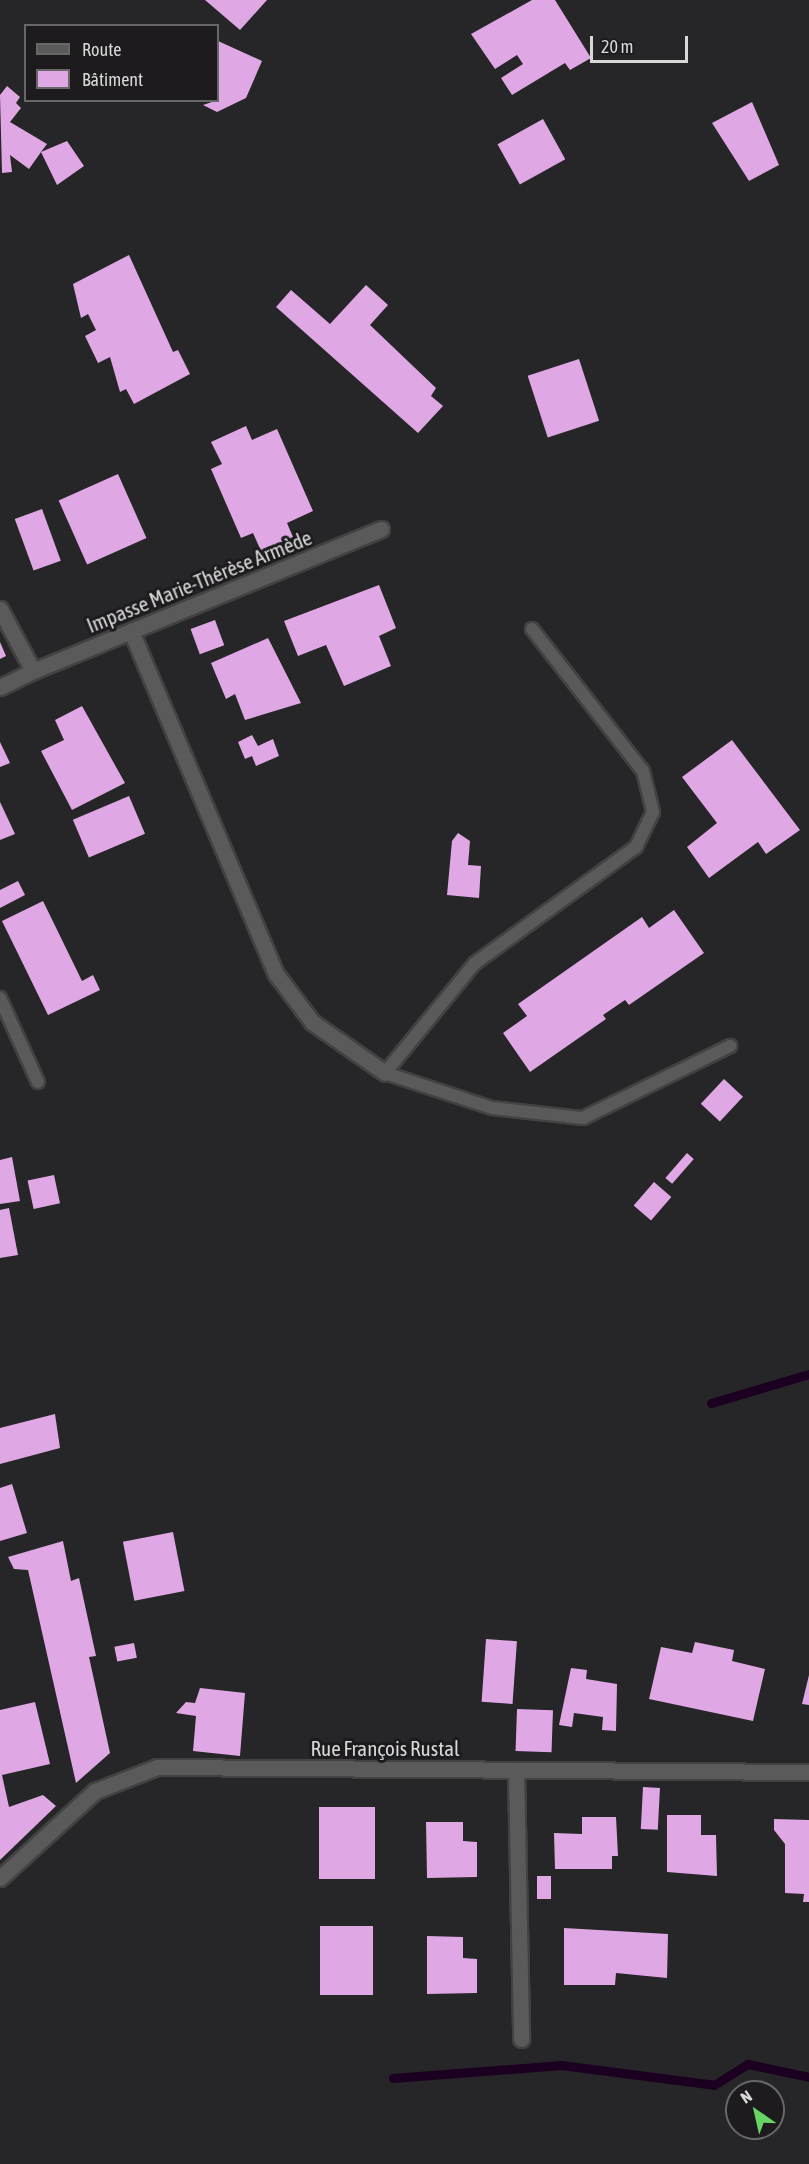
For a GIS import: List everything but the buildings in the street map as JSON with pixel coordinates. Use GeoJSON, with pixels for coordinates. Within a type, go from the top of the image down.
{"type":"FeatureCollection","features":[{"type":"Feature","properties":{"kind":"street","name":"Impasse Marie-Thérèse Armède"},"geometry":{"type":"LineString","coordinates":[[0,687],[33,671],[381,529]]}},
{"type":"Feature","properties":{"kind":"street"},"geometry":{"type":"LineString","coordinates":[[0,609],[33,671]]}},
{"type":"Feature","properties":{"kind":"street"},"geometry":{"type":"LineString","coordinates":[[131,631],[276,974],[312,1022],[384,1073]]}},
{"type":"Feature","properties":{"kind":"street","name":"Rue François Rustal"},"geometry":{"type":"LineString","coordinates":[[0,1878],[95,1791],[157,1767],[809,1772]]}},
{"type":"Feature","properties":{"kind":"street"},"geometry":{"type":"LineString","coordinates":[[516,1770],[521,2039]]}},
{"type":"Feature","properties":{"kind":"lane"},"geometry":{"type":"LineString","coordinates":[[532,628],[643,771],[653,812],[636,847],[475,963],[384,1073],[492,1108],[583,1118],[730,1046]]}},
{"type":"Feature","properties":{"kind":"lane"},"geometry":{"type":"LineString","coordinates":[[0,998],[38,1082]]}},
{"type":"Feature","properties":{"kind":"waterway"},"geometry":{"type":"LineString","coordinates":[[711,1403],[809,1374]]}},
{"type":"Feature","properties":{"kind":"waterway"},"geometry":{"type":"LineString","coordinates":[[393,2078],[561,2065],[714,2085],[748,2064],[809,2077]]}}]}
